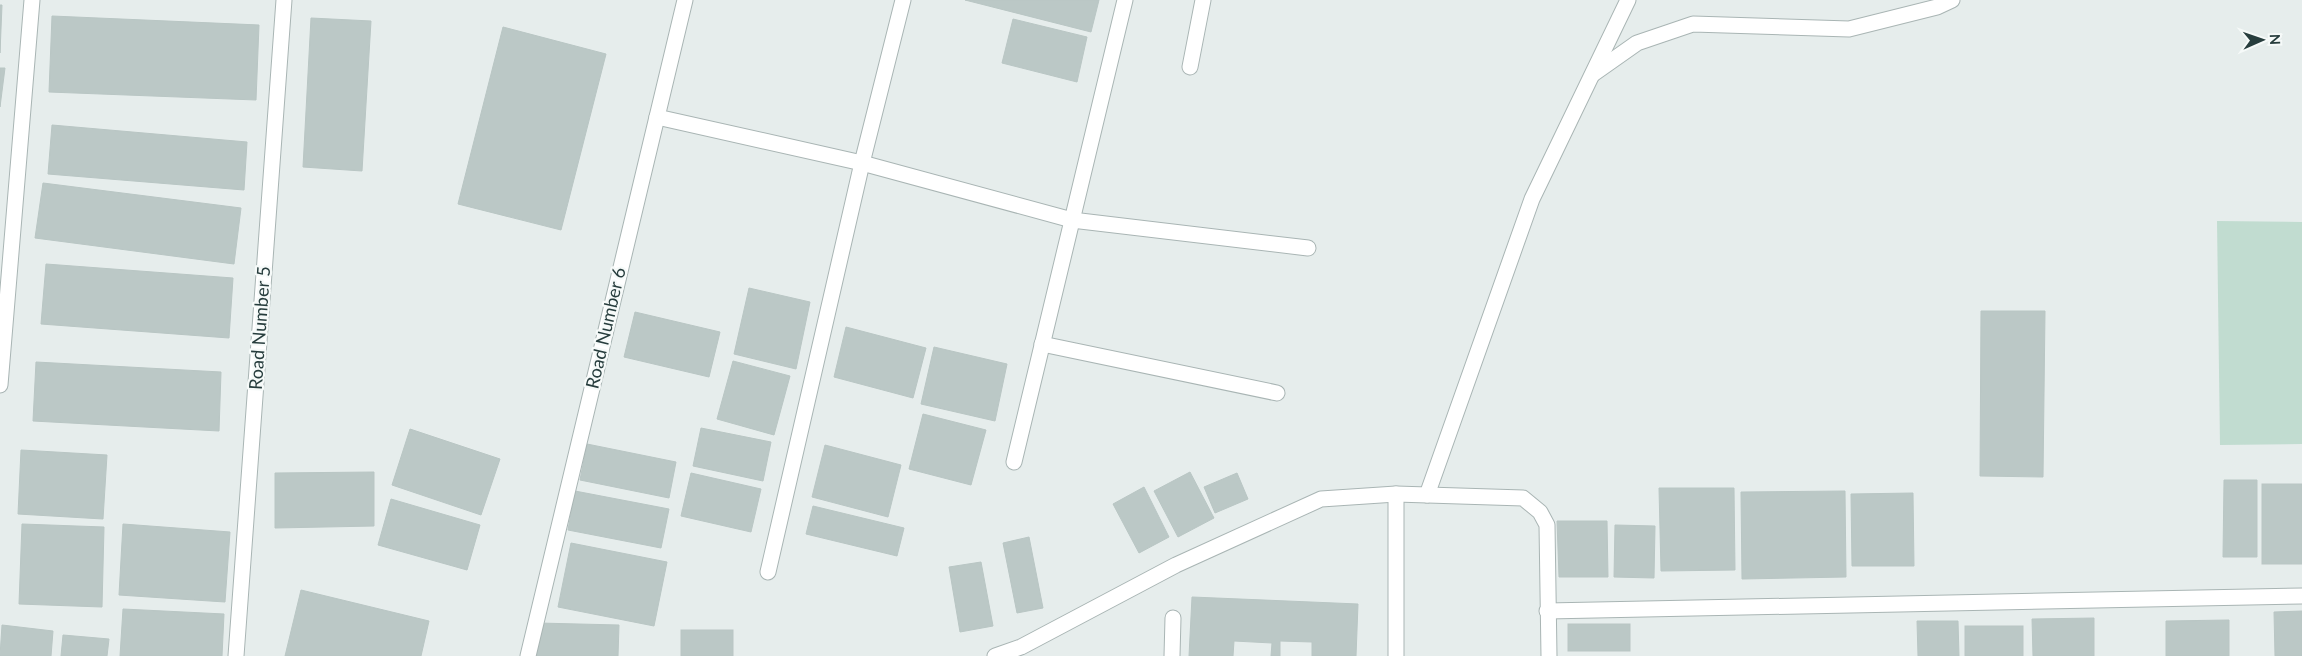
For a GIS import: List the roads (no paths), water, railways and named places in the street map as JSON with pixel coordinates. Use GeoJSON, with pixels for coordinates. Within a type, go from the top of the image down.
{"type":"FeatureCollection","features":[{"type":"Feature","properties":{"kind":"street"},"geometry":{"type":"LineString","coordinates":[[0,385],[32,0]]}},
{"type":"Feature","properties":{"kind":"street","name":"Road Number 5"},"geometry":{"type":"LineString","coordinates":[[236,656],[284,0]]}},
{"type":"Feature","properties":{"kind":"street","name":"Road Number 6"},"geometry":{"type":"LineString","coordinates":[[528,656],[684,0]]}},
{"type":"Feature","properties":{"kind":"street"},"geometry":{"type":"LineString","coordinates":[[768,572],[862,163],[903,0]]}},
{"type":"Feature","properties":{"kind":"street"},"geometry":{"type":"LineString","coordinates":[[1014,462],[1125,0]]}},
{"type":"Feature","properties":{"kind":"street"},"geometry":{"type":"LineString","coordinates":[[1190,67],[1203,0]]}},
{"type":"Feature","properties":{"kind":"street"},"geometry":{"type":"LineString","coordinates":[[1427,495],[1532,199],[1628,0]]}},
{"type":"Feature","properties":{"kind":"street"},"geometry":{"type":"LineString","coordinates":[[1593,74],[1637,43],[1693,24],[1849,29],[1937,7],[1952,0]]}},
{"type":"Feature","properties":{"kind":"street"},"geometry":{"type":"LineString","coordinates":[[657,117],[862,163],[1072,220],[1308,248]]}},
{"type":"Feature","properties":{"kind":"street"},"geometry":{"type":"LineString","coordinates":[[1042,344],[1277,393]]}},
{"type":"Feature","properties":{"kind":"street"},"geometry":{"type":"LineString","coordinates":[[1396,494],[1396,656]]}},
{"type":"Feature","properties":{"kind":"street"},"geometry":{"type":"LineString","coordinates":[[995,656],[1021,647],[1176,565],[1320,499],[1396,494],[1523,498],[1540,512],[1547,524],[1549,656]]}},
{"type":"Feature","properties":{"kind":"street"},"geometry":{"type":"LineString","coordinates":[[1548,611],[2302,596]]}},
{"type":"Feature","properties":{"kind":"street"},"geometry":{"type":"LineString","coordinates":[[1172,656],[1173,618]]}}]}
